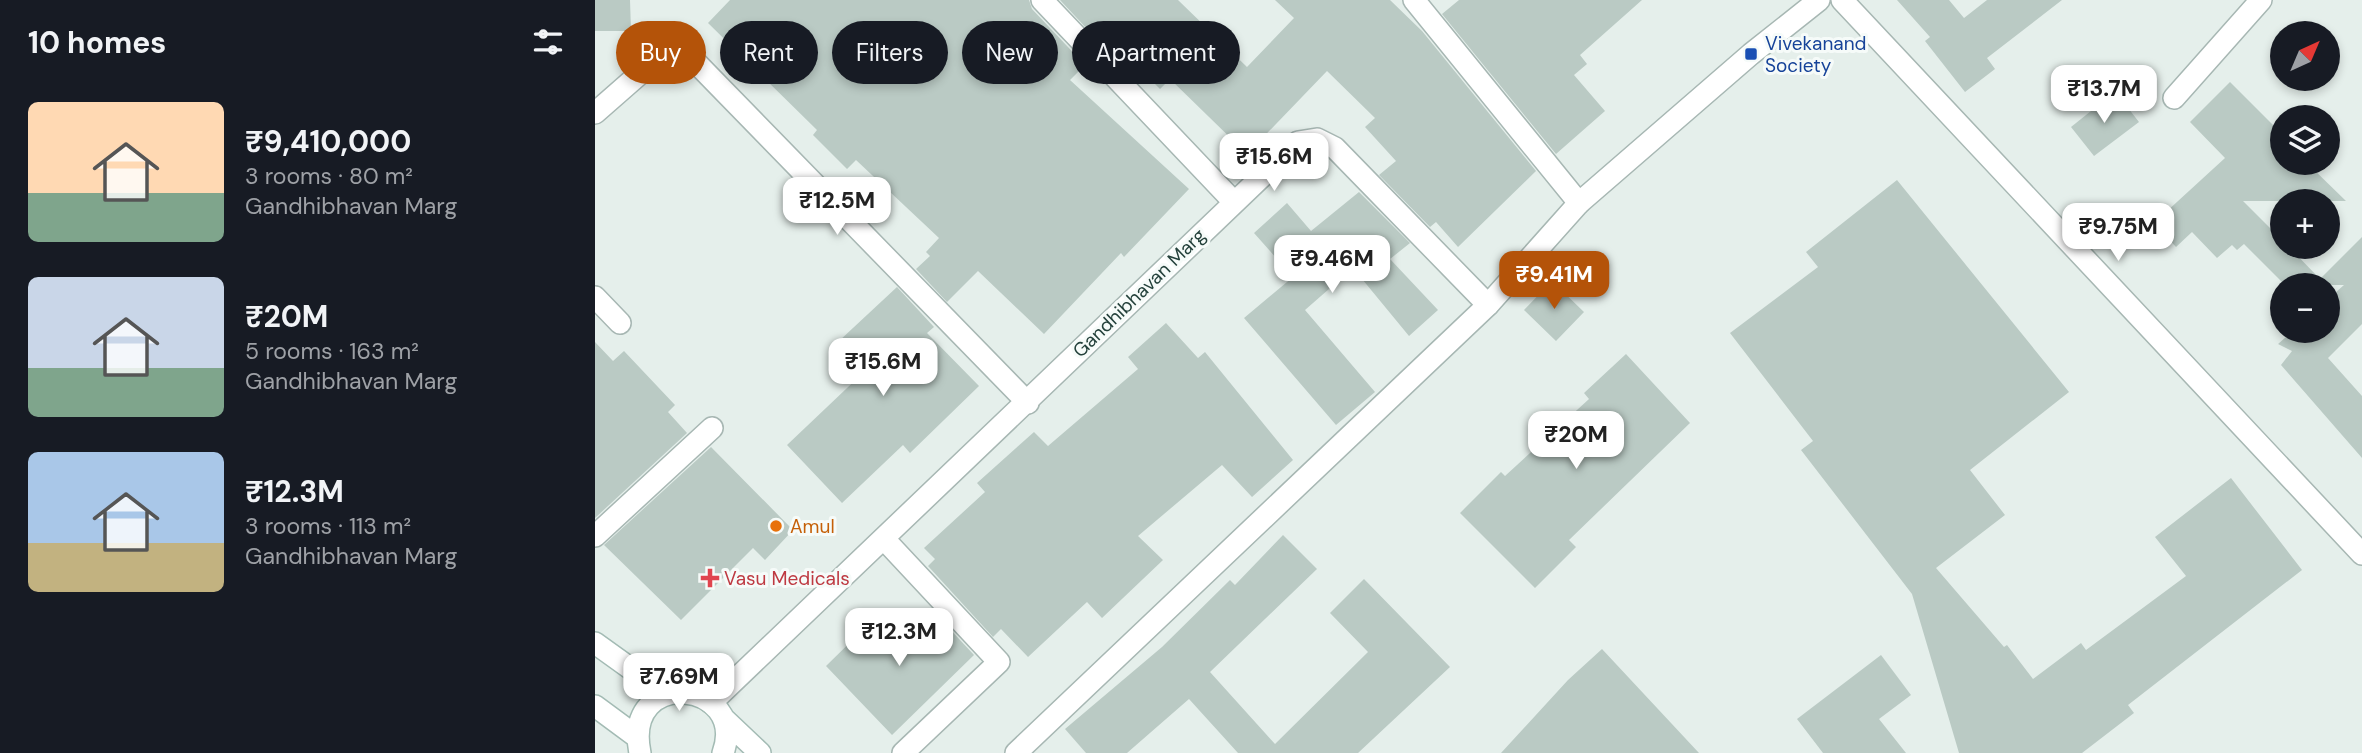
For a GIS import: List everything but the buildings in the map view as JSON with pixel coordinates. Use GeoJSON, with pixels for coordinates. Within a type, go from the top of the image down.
{"type":"FeatureCollection","features":[{"type":"Feature","properties":{"kind":"street"},"geometry":{"type":"LineString","coordinates":[[1042,0],[1233,201]]}},
{"type":"Feature","properties":{"kind":"street"},"geometry":{"type":"LineString","coordinates":[[1414,0],[1579,203]]}},
{"type":"Feature","properties":{"kind":"street"},"geometry":{"type":"LineString","coordinates":[[1016,753],[1488,305],[1579,203],[1751,54],[1818,0]]}},
{"type":"Feature","properties":{"kind":"street"},"geometry":{"type":"LineString","coordinates":[[1842,0],[2362,554]]}},
{"type":"Feature","properties":{"kind":"street"},"geometry":{"type":"LineString","coordinates":[[2174,98],[2261,0]]}},
{"type":"Feature","properties":{"kind":"street"},"geometry":{"type":"LineString","coordinates":[[595,113],[675,42],[1028,403]]}},
{"type":"Feature","properties":{"kind":"street","name":"Gandhibhavan Marg"},"geometry":{"type":"LineString","coordinates":[[717,710],[884,539],[1028,403],[1233,201],[1298,142],[1317,139],[1335,148],[1488,305]]}},
{"type":"Feature","properties":{"kind":"street"},"geometry":{"type":"LineString","coordinates":[[595,297],[619,323]]}},
{"type":"Feature","properties":{"kind":"street"},"geometry":{"type":"LineString","coordinates":[[595,536],[712,428]]}},
{"type":"Feature","properties":{"kind":"street"},"geometry":{"type":"LineString","coordinates":[[884,539],[999,662],[903,753]]}},
{"type":"Feature","properties":{"kind":"street"},"geometry":{"type":"LineString","coordinates":[[595,643],[666,694]]}},
{"type":"Feature","properties":{"kind":"street"},"geometry":{"type":"LineString","coordinates":[[638,745],[640,719],[649,705],[666,694],[680,691],[697,694],[760,753]]}},
{"type":"Feature","properties":{"kind":"street"},"geometry":{"type":"LineString","coordinates":[[595,706],[638,745]]}},
{"type":"Feature","properties":{"kind":"street"},"geometry":{"type":"LineString","coordinates":[[717,710],[727,736],[723,753]]}},
{"type":"Feature","properties":{"kind":"place","name":"Vivekanand Society"},"geometry":{"type":"Point","coordinates":[1751,54]}},
{"type":"Feature","properties":{"kind":"place","name":"Amul"},"geometry":{"type":"Point","coordinates":[776,526]}},
{"type":"Feature","properties":{"kind":"place","name":"Vasu Medicals"},"geometry":{"type":"Point","coordinates":[710,578]}}]}
